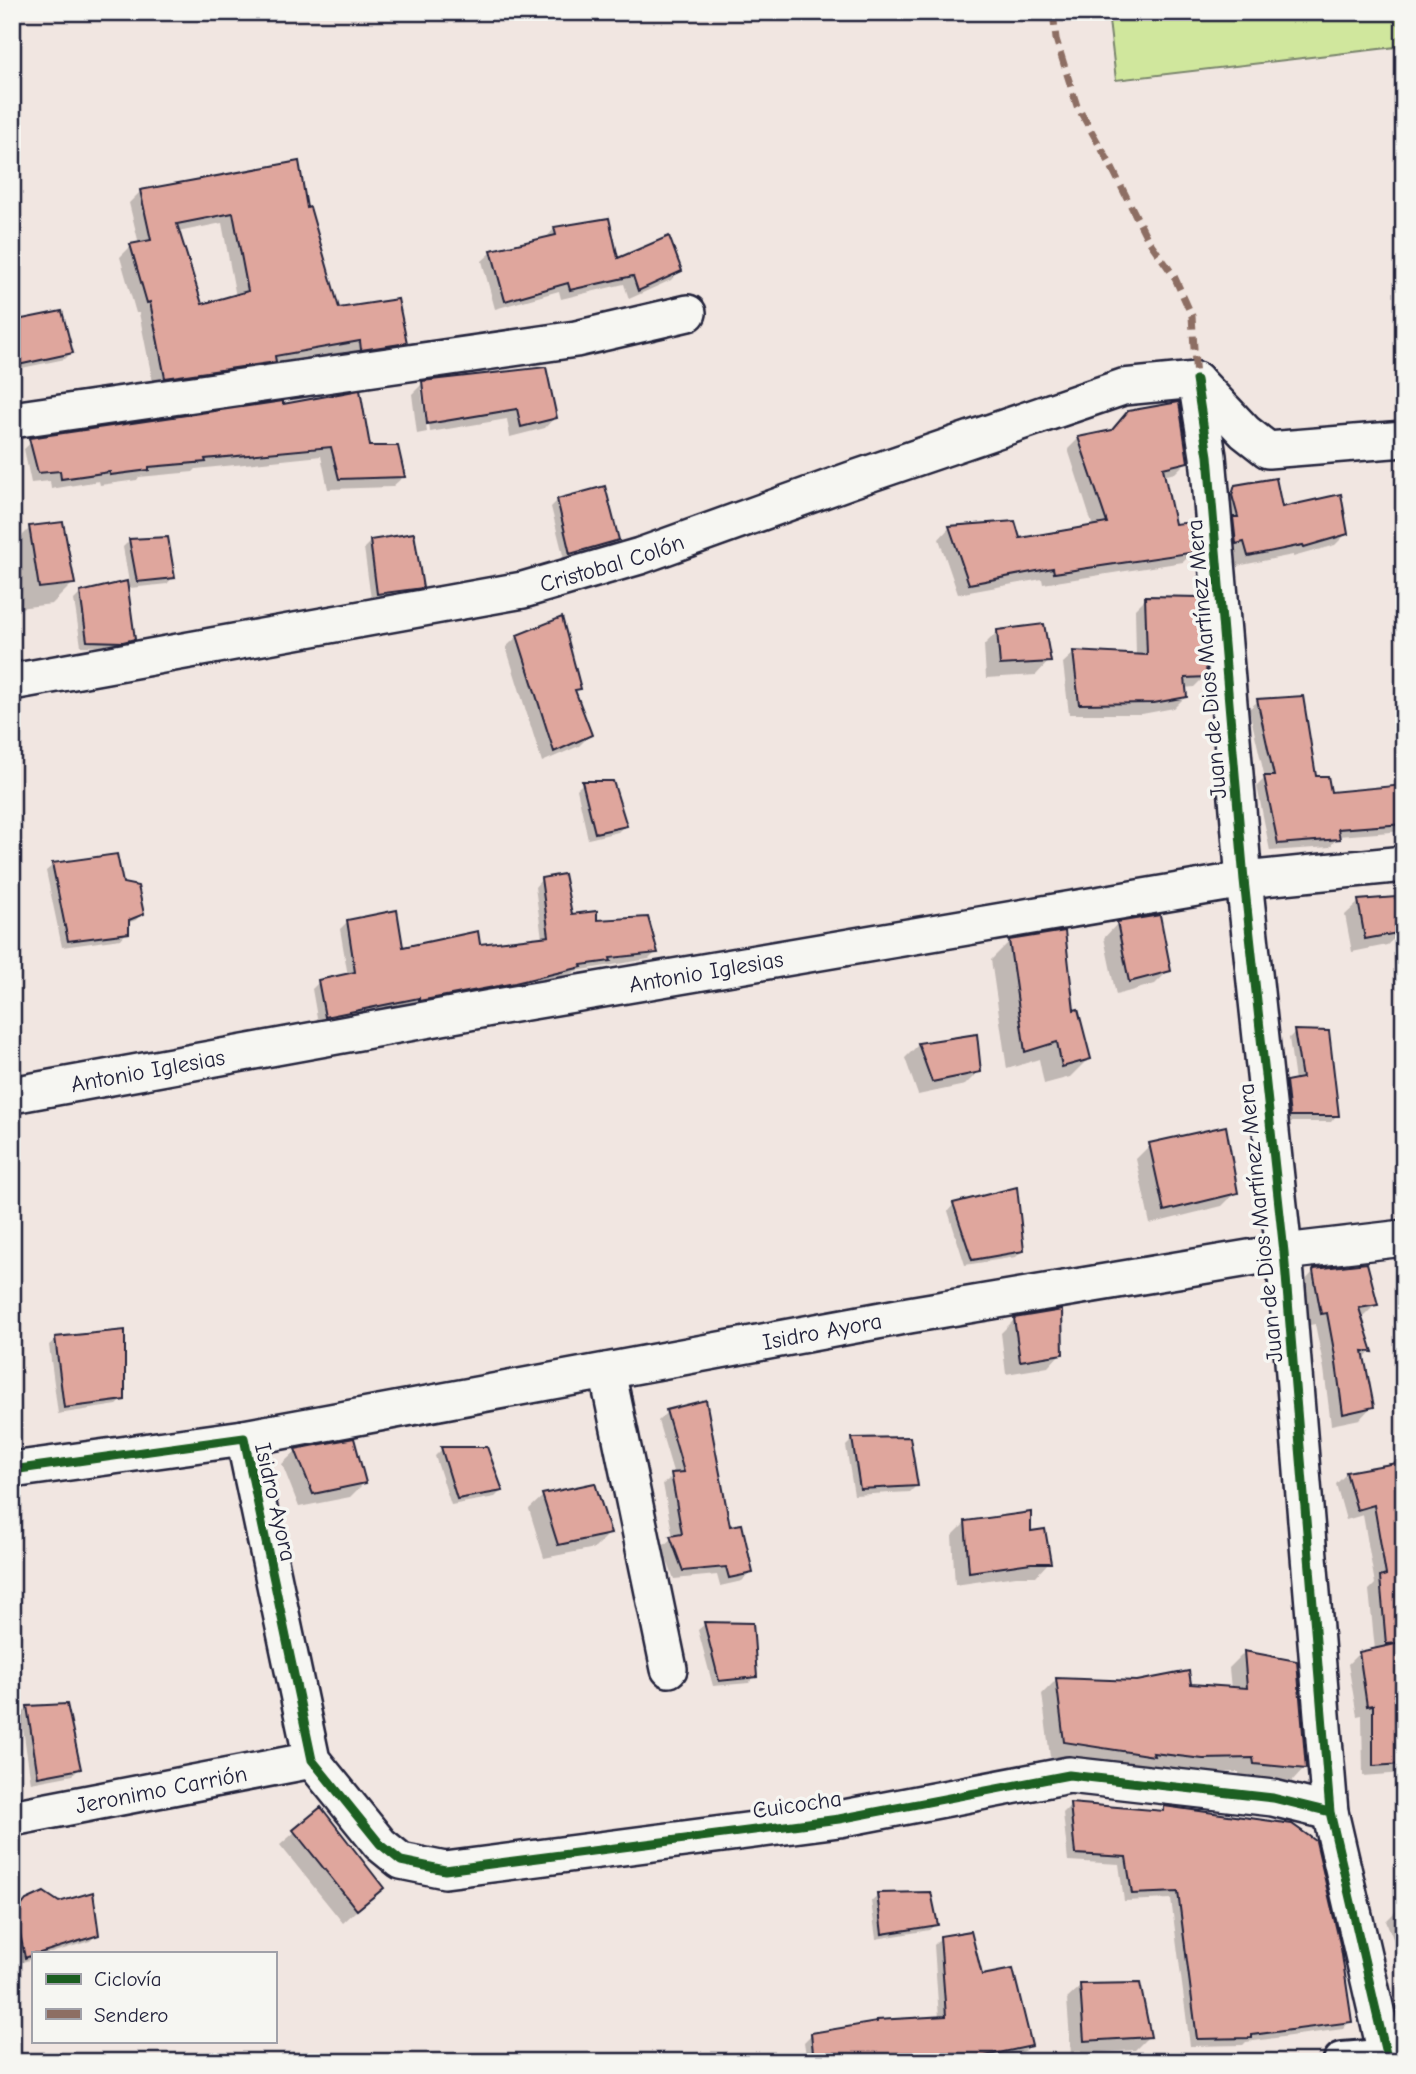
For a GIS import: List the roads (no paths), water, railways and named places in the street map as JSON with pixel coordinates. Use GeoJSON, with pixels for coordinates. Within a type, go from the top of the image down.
{"type":"FeatureCollection","features":[{"type":"Feature","properties":{"kind":"street"},"geometry":{"type":"LineString","coordinates":[[12,420],[576,339],[688,313]]}},
{"type":"Feature","properties":{"kind":"street"},"geometry":{"type":"LineString","coordinates":[[1196,380],[1245,432],[1268,450]]}},
{"type":"Feature","properties":{"kind":"street","name":"Juan de Dios Martínez Mera"},"geometry":{"type":"LineString","coordinates":[[1196,380],[1208,456],[1244,880],[1284,1252],[1330,1812],[1395,2058]]}},
{"type":"Feature","properties":{"kind":"street","name":"Cristobal Colón"},"geometry":{"type":"LineString","coordinates":[[12,682],[523,590],[640,556],[1123,387],[1196,380]]}},
{"type":"Feature","properties":{"kind":"street"},"geometry":{"type":"LineString","coordinates":[[1208,456],[1404,439]]}},
{"type":"Feature","properties":{"kind":"street","name":"Antonio Iglesias"},"geometry":{"type":"LineString","coordinates":[[12,1095],[491,1008],[1244,880],[1404,864]]}},
{"type":"Feature","properties":{"kind":"street","name":"Isidro Ayora"},"geometry":{"type":"LineString","coordinates":[[12,1470],[244,1438],[909,1315],[1284,1252],[1404,1238]]}},
{"type":"Feature","properties":{"kind":"street"},"geometry":{"type":"LineString","coordinates":[[607,1371],[669,1669]]}},
{"type":"Feature","properties":{"kind":"street","name":"Isidro Ayora"},"geometry":{"type":"LineString","coordinates":[[244,1438],[312,1760]]}},
{"type":"Feature","properties":{"kind":"street","name":"Cuicocha"},"geometry":{"type":"LineString","coordinates":[[312,1760],[380,1844],[401,1861],[445,1870],[839,1819],[1069,1775],[1272,1798],[1330,1812]]}},
{"type":"Feature","properties":{"kind":"street","name":"Jeronimo Carrión"},"geometry":{"type":"LineString","coordinates":[[12,1818],[312,1760]]}},
{"type":"Feature","properties":{"kind":"street"},"geometry":{"type":"LineString","coordinates":[[1343,2062],[1395,2058]]}}]}
